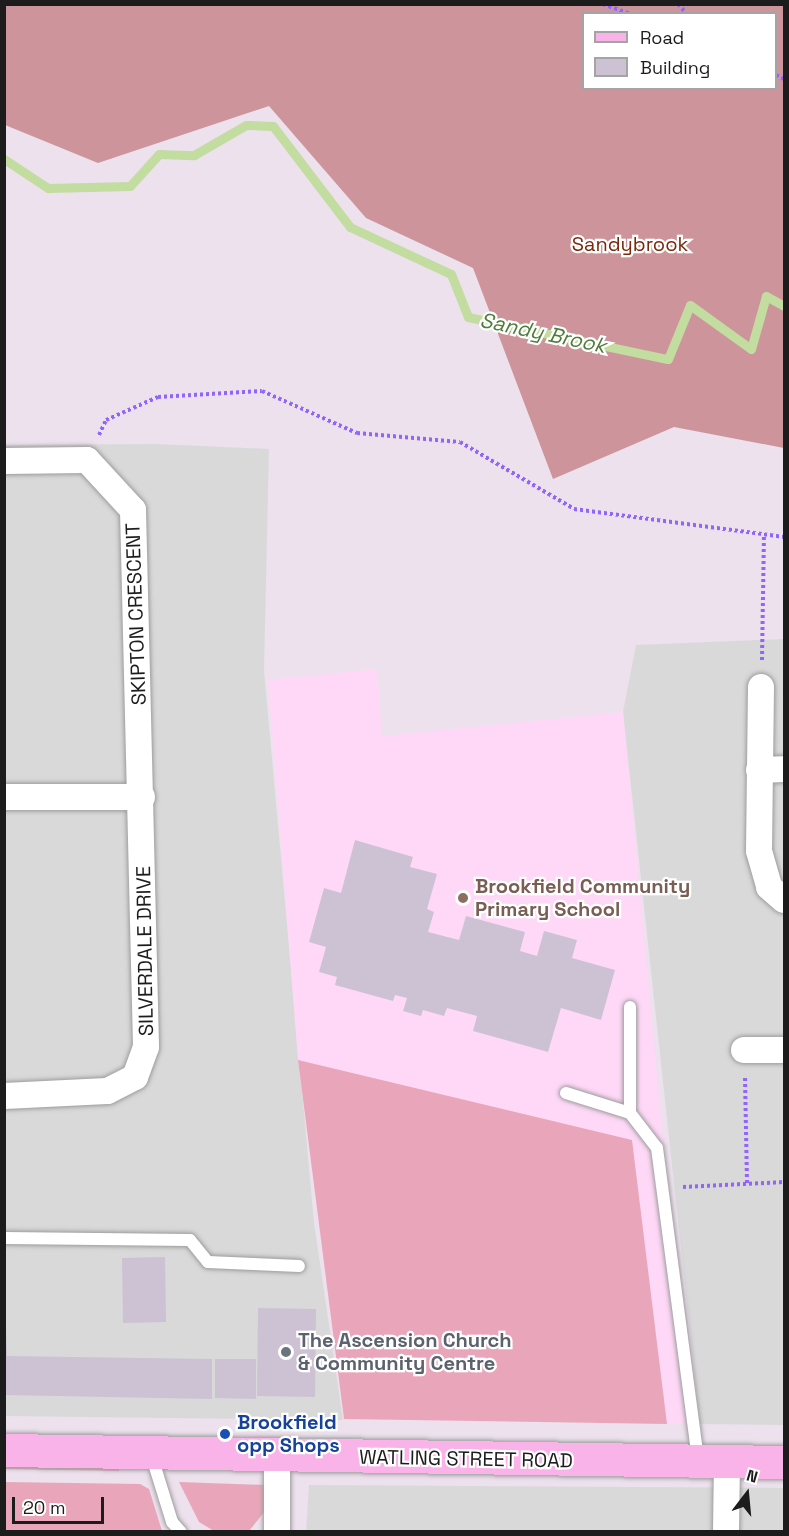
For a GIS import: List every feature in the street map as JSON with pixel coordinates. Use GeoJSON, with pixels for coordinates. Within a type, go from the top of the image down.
{"type":"FeatureCollection","features":[{"type":"Feature","properties":{"kind":"street"},"geometry":{"type":"LineString","coordinates":[[4,461],[87,460]]}},
{"type":"Feature","properties":{"kind":"street","name":"SKIPTON CRESCENT"},"geometry":{"type":"LineString","coordinates":[[87,460],[133,510],[142,796]]}},
{"type":"Feature","properties":{"kind":"street"},"geometry":{"type":"LineString","coordinates":[[761,687],[772,769],[759,851],[769,887],[784,900]]}},
{"type":"Feature","properties":{"kind":"street"},"geometry":{"type":"LineString","coordinates":[[4,797],[142,796]]}},
{"type":"Feature","properties":{"kind":"street","name":"SILVERDALE DRIVE"},"geometry":{"type":"LineString","coordinates":[[4,1096],[107,1091],[135,1077],[146,1047],[142,796]]}},
{"type":"Feature","properties":{"kind":"street"},"geometry":{"type":"LineString","coordinates":[[744,1050],[784,1050]]}},
{"type":"Feature","properties":{"kind":"street","name":"WATLING STREET ROAD"},"geometry":{"type":"LineString","coordinates":[[4,1450],[277,1457],[784,1462]]}},
{"type":"Feature","properties":{"kind":"street"},"geometry":{"type":"LineString","coordinates":[[277,1457],[277,1532]]}},
{"type":"Feature","properties":{"kind":"street"},"geometry":{"type":"LineString","coordinates":[[713,1461],[726,1532]]}},
{"type":"Feature","properties":{"kind":"lane"},"geometry":{"type":"LineString","coordinates":[[630,1007],[630,1113]]}},
{"type":"Feature","properties":{"kind":"lane"},"geometry":{"type":"LineString","coordinates":[[567,1093],[630,1113],[657,1148],[713,1461]]}},
{"type":"Feature","properties":{"kind":"lane"},"geometry":{"type":"LineString","coordinates":[[4,1238],[190,1240],[208,1262],[299,1266]]}},
{"type":"Feature","properties":{"kind":"lane"},"geometry":{"type":"LineString","coordinates":[[151,1453],[172,1522],[181,1532]]}},
{"type":"Feature","properties":{"kind":"path"},"geometry":{"type":"LineString","coordinates":[[603,4],[625,12]]}},
{"type":"Feature","properties":{"kind":"path"},"geometry":{"type":"LineString","coordinates":[[87,460],[106,420],[158,397],[262,391],[357,433],[460,442],[574,509],[784,537]]}},
{"type":"Feature","properties":{"kind":"path"},"geometry":{"type":"LineString","coordinates":[[761,687],[764,536]]}},
{"type":"Feature","properties":{"kind":"path"},"geometry":{"type":"LineString","coordinates":[[744,1050],[747,1184]]}},
{"type":"Feature","properties":{"kind":"path"},"geometry":{"type":"LineString","coordinates":[[680,1187],[784,1182]]}},
{"type":"Feature","properties":{"kind":"shaded area"},"geometry":{"type":"Polygon","coordinates":[[[156,444],[269,449],[264,670],[314,1223],[343,1420],[5,1416],[4,445],[156,444]]]}},
{"type":"Feature","properties":{"kind":"shaded area"},"geometry":{"type":"Polygon","coordinates":[[[784,639],[784,1425],[700,1424],[623,712],[636,645],[784,639]]]}},
{"type":"Feature","properties":{"kind":"shaded area","name":"Brookfield Community Primary School"},"geometry":{"type":"Polygon","coordinates":[[[377,669],[382,736],[623,712],[664,1151],[700,1424],[344,1419],[298,1060],[268,680],[377,669]]]}},
{"type":"Feature","properties":{"kind":"shaded area"},"geometry":{"type":"Polygon","coordinates":[[[298,1060],[632,1140],[667,1424],[344,1419],[298,1060]]]}},
{"type":"Feature","properties":{"kind":"shaded area"},"geometry":{"type":"Polygon","coordinates":[[[5,1460],[119,1462],[119,1471],[5,1469],[5,1460]]]}},
{"type":"Feature","properties":{"kind":"shaded area"},"geometry":{"type":"Polygon","coordinates":[[[5,1482],[140,1484],[149,1489],[162,1531],[5,1531],[5,1482]]]}},
{"type":"Feature","properties":{"kind":"shaded area"},"geometry":{"type":"Polygon","coordinates":[[[179,1482],[266,1485],[265,1511],[249,1531],[214,1531],[199,1522],[179,1482]]]}},
{"type":"Feature","properties":{"kind":"shaded area"},"geometry":{"type":"Polygon","coordinates":[[[309,1485],[784,1488],[784,1531],[306,1532],[309,1485]]]}},
{"type":"Feature","properties":{"kind":"green space","name":"Sandybrook"},"geometry":{"type":"Polygon","coordinates":[[[4,5],[784,5],[784,448],[674,427],[553,479],[473,268],[366,218],[269,106],[98,163],[5,125],[4,5]]]}},
{"type":"Feature","properties":{"kind":"building"},"geometry":{"type":"Polygon","coordinates":[[[355,840],[413,857],[410,867],[437,874],[427,909],[434,912],[428,932],[459,940],[466,916],[525,932],[520,951],[537,956],[544,931],[577,940],[572,958],[615,970],[601,1020],[561,1008],[548,1052],[473,1031],[477,1016],[447,1008],[444,1016],[423,1010],[421,1016],[403,1011],[407,998],[395,995],[393,1001],[335,985],[337,977],[319,972],[326,947],[309,942],[324,888],[341,893],[355,840]]]}},
{"type":"Feature","properties":{"kind":"building"},"geometry":{"type":"Polygon","coordinates":[[[165,1257],[166,1322],[123,1323],[122,1258],[165,1257]]]}},
{"type":"Feature","properties":{"kind":"building"},"geometry":{"type":"Polygon","coordinates":[[[4,1271],[7,1356],[212,1359],[212,1399],[4,1395],[4,1271]]]}},
{"type":"Feature","properties":{"kind":"building","name":"The Ascension Church & Community Centre"},"geometry":{"type":"Polygon","coordinates":[[[258,1308],[316,1309],[315,1397],[257,1396],[258,1308]]]}},
{"type":"Feature","properties":{"kind":"building"},"geometry":{"type":"Polygon","coordinates":[[[215,1359],[256,1359],[256,1399],[215,1398],[215,1359]]]}},
{"type":"Feature","properties":{"kind":"waterway","name":"Sandy Brook"},"geometry":{"type":"LineString","coordinates":[[4,159],[48,188],[130,186],[159,154],[194,155],[246,125],[273,126],[350,227],[451,274],[468,317],[668,359],[690,305],[751,349],[766,296],[784,306]]}},
{"type":"Feature","properties":{"kind":"place","name":"Brookfield Community Primary School"},"geometry":{"type":"Point","coordinates":[463,898]}},
{"type":"Feature","properties":{"kind":"place","name":"The Ascension Church & Community Centre"},"geometry":{"type":"Point","coordinates":[286,1352]}},
{"type":"Feature","properties":{"kind":"place","name":"Brookfield opp Shops"},"geometry":{"type":"Point","coordinates":[225,1434]}}]}
